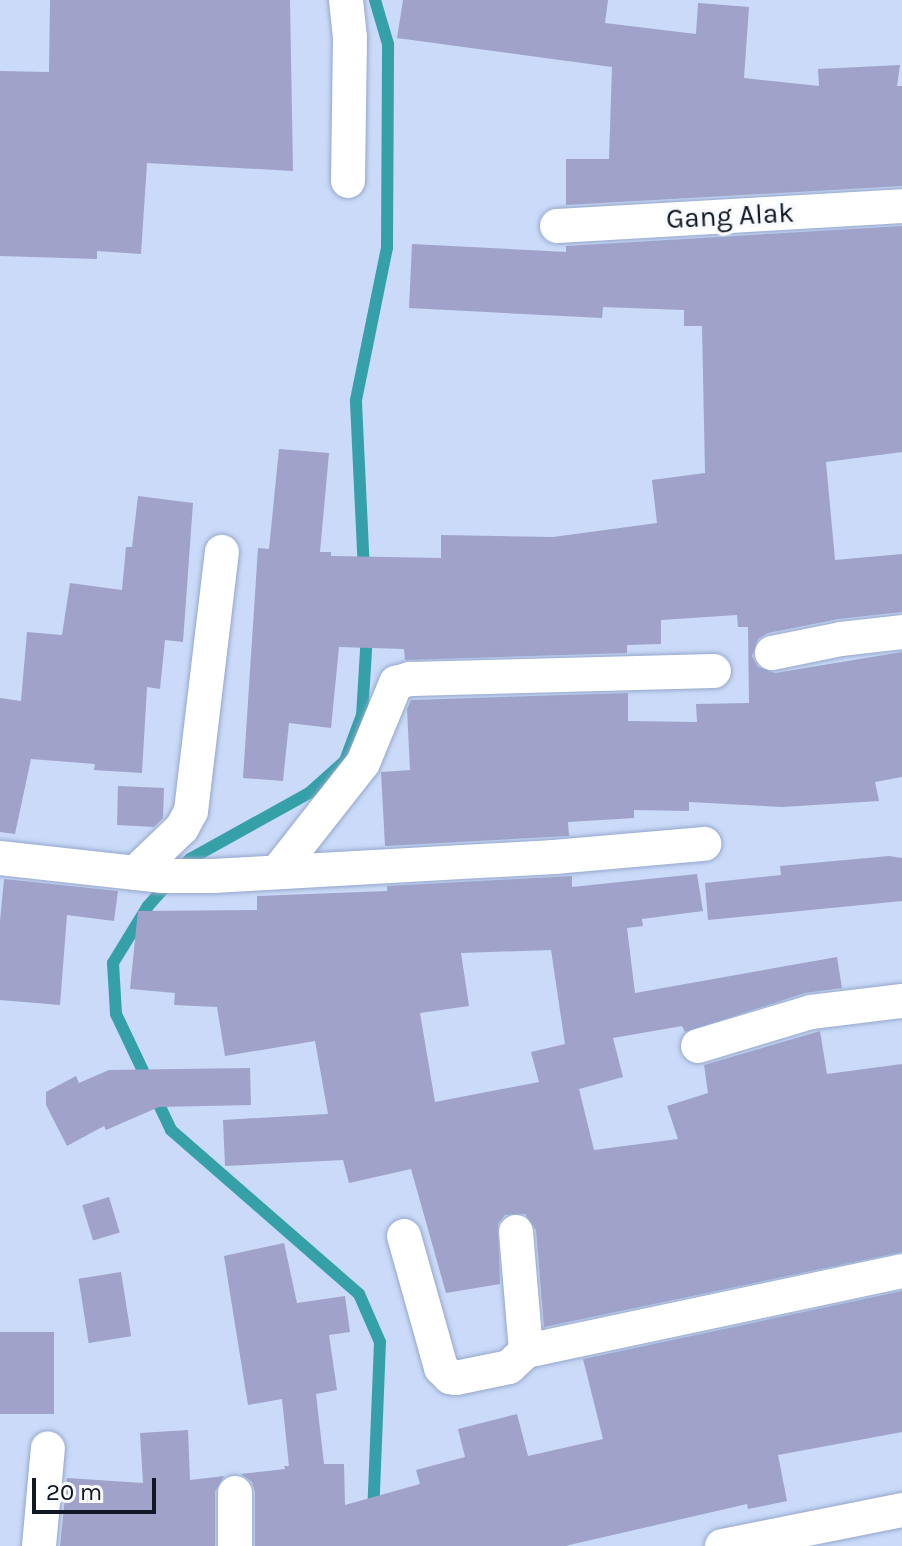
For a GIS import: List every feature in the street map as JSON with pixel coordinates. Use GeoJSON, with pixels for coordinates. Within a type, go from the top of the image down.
{"type":"FeatureCollection","features":[{"type":"Feature","properties":{"kind":"street"},"geometry":{"type":"LineString","coordinates":[[346,0],[350,37],[348,181]]}},
{"type":"Feature","properties":{"kind":"street","name":"Gang Alak"},"geometry":{"type":"LineString","coordinates":[[557,226],[902,206]]}},
{"type":"Feature","properties":{"kind":"street"},"geometry":{"type":"LineString","coordinates":[[149,874],[191,811],[222,552]]}},
{"type":"Feature","properties":{"kind":"street"},"geometry":{"type":"LineString","coordinates":[[772,653],[841,639],[902,632]]}},
{"type":"Feature","properties":{"kind":"street"},"geometry":{"type":"LineString","coordinates":[[278,871],[363,763],[396,683],[410,679],[714,671]]}},
{"type":"Feature","properties":{"kind":"street"},"geometry":{"type":"LineString","coordinates":[[0,858],[149,874],[213,876],[554,857],[704,844]]}},
{"type":"Feature","properties":{"kind":"street"},"geometry":{"type":"LineString","coordinates":[[698,1046],[811,1012],[902,1001]]}},
{"type":"Feature","properties":{"kind":"street"},"geometry":{"type":"LineString","coordinates":[[516,1232],[526,1351]]}},
{"type":"Feature","properties":{"kind":"street"},"geometry":{"type":"LineString","coordinates":[[404,1236],[446,1374],[456,1378],[502,1370],[515,1364],[526,1351],[902,1271]]}},
{"type":"Feature","properties":{"kind":"street"},"geometry":{"type":"LineString","coordinates":[[39,1546],[48,1448]]}},
{"type":"Feature","properties":{"kind":"street"},"geometry":{"type":"LineString","coordinates":[[235,1493],[235,1546]]}},
{"type":"Feature","properties":{"kind":"street"},"geometry":{"type":"LineString","coordinates":[[723,1546],[791,1539],[902,1510]]}},
{"type":"Feature","properties":{"kind":"building"},"geometry":{"type":"Polygon","coordinates":[[[50,0],[290,0],[293,171],[147,163],[141,254],[97,251],[97,259],[0,256],[0,71],[49,72],[50,0]]]}},
{"type":"Feature","properties":{"kind":"building"},"geometry":{"type":"Polygon","coordinates":[[[403,0],[608,0],[605,23],[696,34],[698,3],[749,7],[744,78],[819,86],[818,69],[900,65],[897,86],[902,86],[902,186],[566,205],[566,159],[609,159],[612,67],[397,38],[403,0]]]}},
{"type":"Feature","properties":{"kind":"building"},"geometry":{"type":"Polygon","coordinates":[[[902,226],[902,452],[826,462],[835,560],[902,554],[902,612],[839,619],[768,633],[758,639],[752,656],[758,667],[775,673],[902,652],[902,777],[875,782],[879,801],[782,807],[689,802],[689,811],[634,810],[634,818],[568,822],[569,836],[385,846],[381,772],[410,770],[407,709],[411,700],[628,693],[628,721],[697,722],[696,704],[749,703],[748,627],[738,627],[737,615],[661,620],[661,644],[627,645],[627,653],[405,660],[404,649],[339,647],[331,728],[289,723],[283,781],[243,778],[258,548],[269,549],[279,449],[329,453],[320,552],[331,552],[331,556],[441,558],[441,535],[553,537],[657,523],[652,480],[705,473],[702,326],[684,326],[684,310],[603,307],[602,318],[409,308],[412,244],[566,252],[566,246],[902,226]]]}},
{"type":"Feature","properties":{"kind":"building"},"geometry":{"type":"Polygon","coordinates":[[[138,496],[193,503],[183,642],[165,640],[160,689],[147,687],[142,773],[94,770],[95,764],[31,759],[15,834],[0,832],[0,698],[21,701],[27,632],[62,635],[70,583],[122,590],[126,547],[132,547],[138,496]]]}},
{"type":"Feature","properties":{"kind":"building"},"geometry":{"type":"Polygon","coordinates":[[[118,786],[164,788],[163,818],[154,827],[117,825],[118,786]]]}},
{"type":"Feature","properties":{"kind":"building"},"geometry":{"type":"Polygon","coordinates":[[[889,856],[902,858],[902,901],[708,920],[705,883],[781,875],[780,866],[889,856]]]}},
{"type":"Feature","properties":{"kind":"building"},"geometry":{"type":"Polygon","coordinates":[[[697,874],[703,911],[642,919],[643,926],[627,928],[635,993],[837,957],[842,988],[805,993],[685,1032],[682,1026],[613,1038],[623,1077],[579,1089],[594,1150],[678,1139],[667,1106],[708,1093],[704,1065],[820,1031],[827,1074],[902,1064],[902,1252],[544,1327],[536,1230],[525,1214],[505,1215],[498,1224],[500,1284],[446,1293],[411,1169],[349,1183],[343,1160],[225,1166],[223,1120],[328,1114],[315,1041],[225,1056],[217,1007],[174,1005],[175,993],[130,989],[138,911],[257,910],[257,896],[387,891],[387,886],[572,876],[572,887],[697,874]],[[551,950],[461,953],[469,1006],[420,1013],[435,1102],[539,1082],[531,1052],[565,1044],[551,950]]]}},
{"type":"Feature","properties":{"kind":"building"},"geometry":{"type":"Polygon","coordinates":[[[4,879],[118,891],[114,921],[67,915],[60,1005],[0,1000],[0,921],[4,879]]]}},
{"type":"Feature","properties":{"kind":"building"},"geometry":{"type":"Polygon","coordinates":[[[250,1068],[251,1105],[159,1107],[106,1130],[104,1126],[67,1146],[46,1105],[46,1092],[76,1076],[79,1083],[109,1070],[250,1068]]]}},
{"type":"Feature","properties":{"kind":"building"},"geometry":{"type":"Polygon","coordinates":[[[109,1197],[120,1232],[93,1241],[82,1205],[109,1197]]]}},
{"type":"Feature","properties":{"kind":"building"},"geometry":{"type":"Polygon","coordinates":[[[284,1243],[297,1303],[345,1296],[350,1332],[329,1335],[337,1390],[316,1394],[324,1464],[344,1464],[345,1505],[420,1484],[416,1470],[465,1457],[458,1429],[517,1414],[528,1456],[603,1439],[583,1359],[902,1291],[902,1432],[778,1455],[787,1501],[748,1509],[747,1504],[565,1546],[255,1546],[255,1492],[252,1482],[241,1474],[289,1466],[282,1399],[248,1405],[224,1256],[284,1243]]]}},
{"type":"Feature","properties":{"kind":"building"},"geometry":{"type":"Polygon","coordinates":[[[121,1272],[131,1336],[89,1343],[79,1279],[121,1272]]]}},
{"type":"Feature","properties":{"kind":"building"},"geometry":{"type":"Polygon","coordinates":[[[0,1332],[54,1332],[54,1414],[0,1414],[0,1332]]]}},
{"type":"Feature","properties":{"kind":"building"},"geometry":{"type":"Polygon","coordinates":[[[188,1430],[190,1480],[224,1476],[215,1492],[215,1546],[60,1546],[67,1478],[143,1483],[140,1433],[188,1430]]]}},
{"type":"Feature","properties":{"kind":"waterway"},"geometry":{"type":"LineString","coordinates":[[364,572],[356,400],[387,248],[388,44],[375,0]]}},
{"type":"Feature","properties":{"kind":"waterway"},"geometry":{"type":"LineString","coordinates":[[367,634],[362,715],[345,761],[309,793],[190,859],[148,906],[113,963],[116,1014],[171,1130],[359,1294],[380,1342],[373,1513]]}}]}
